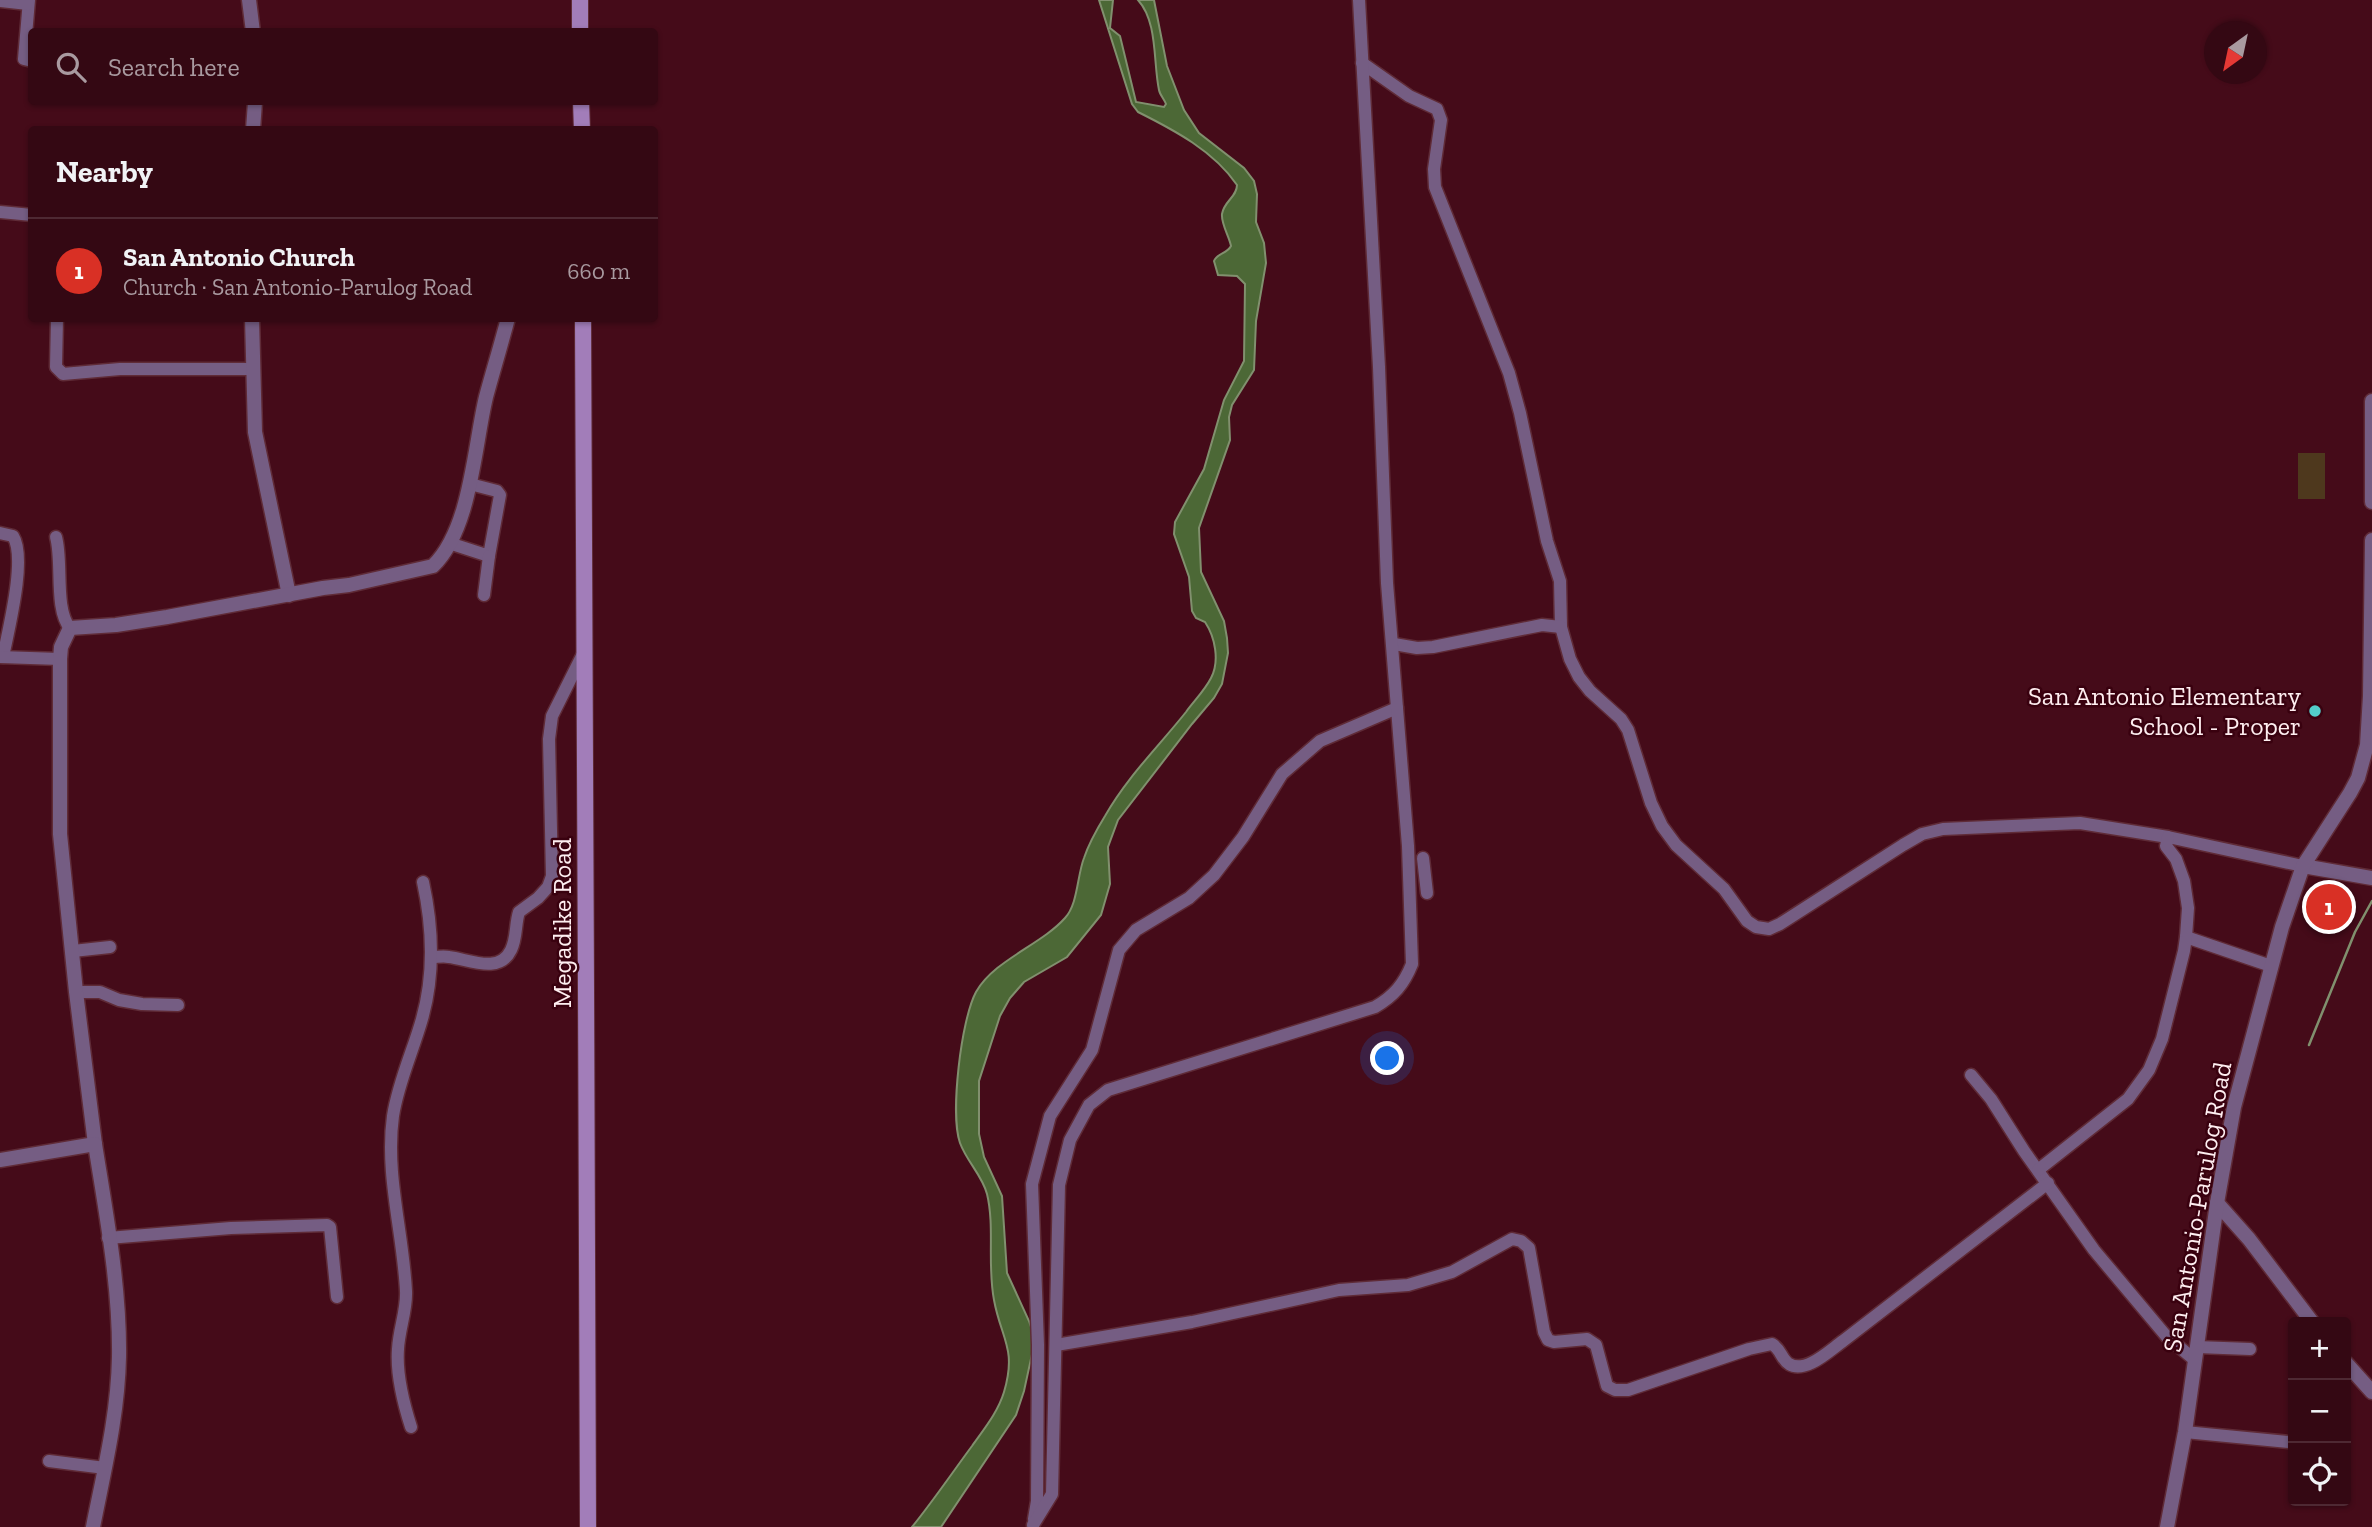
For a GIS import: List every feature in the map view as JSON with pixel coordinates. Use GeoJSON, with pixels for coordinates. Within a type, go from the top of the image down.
{"type":"FeatureCollection","features":[{"type":"Feature","properties":{"kind":"main road"},"geometry":{"type":"LineString","coordinates":[[580,0],[580,28]]}},
{"type":"Feature","properties":{"kind":"main road"},"geometry":{"type":"LineString","coordinates":[[581,105],[582,126]]}},
{"type":"Feature","properties":{"kind":"main road","name":"Megadike Road"},"geometry":{"type":"LineString","coordinates":[[583,322],[588,1527]]}},
{"type":"Feature","properties":{"kind":"street"},"geometry":{"type":"LineString","coordinates":[[249,0],[252,28]]}},
{"type":"Feature","properties":{"kind":"street"},"geometry":{"type":"LineString","coordinates":[[1033,1526],[1052,1494],[1059,1185],[1070,1140],[1089,1105],[1108,1090],[1150,1075],[1375,1007],[1391,997],[1405,980],[1412,964],[1408,846],[1394,644],[1387,583],[1359,0]]}},
{"type":"Feature","properties":{"kind":"street"},"geometry":{"type":"LineString","coordinates":[[0,1],[29,2],[24,59],[28,60]]}},
{"type":"Feature","properties":{"kind":"street"},"geometry":{"type":"LineString","coordinates":[[1362,63],[1409,96],[1437,109],[1441,120],[1434,169],[1435,187],[1504,360],[1518,404],[1540,510],[1560,581],[1561,627],[1570,659],[1590,691],[1628,730],[1646,790],[1662,826],[1676,845],[1724,889],[1747,921],[1756,927],[1769,929],[1780,924],[1903,845],[1922,834],[1943,829],[2080,823],[2168,837],[2371,878]]}},
{"type":"Feature","properties":{"kind":"street"},"geometry":{"type":"LineString","coordinates":[[253,126],[255,105]]}},
{"type":"Feature","properties":{"kind":"street"},"geometry":{"type":"LineString","coordinates":[[0,212],[28,215]]}},
{"type":"Feature","properties":{"kind":"street"},"geometry":{"type":"LineString","coordinates":[[57,322],[56,367],[63,374],[120,369],[252,369]]}},
{"type":"Feature","properties":{"kind":"street"},"geometry":{"type":"LineString","coordinates":[[252,322],[255,432],[289,595]]}},
{"type":"Feature","properties":{"kind":"street"},"geometry":{"type":"LineString","coordinates":[[70,628],[167,617],[433,566],[449,543],[470,484],[486,398],[507,322]]}},
{"type":"Feature","properties":{"kind":"street"},"geometry":{"type":"LineString","coordinates":[[2372,401],[2372,502]]}},
{"type":"Feature","properties":{"kind":"street"},"geometry":{"type":"LineString","coordinates":[[470,484],[498,491],[500,495],[484,595]]}},
{"type":"Feature","properties":{"kind":"street"},"geometry":{"type":"LineString","coordinates":[[0,533],[13,536],[18,547],[16,586],[1,657],[60,659]]}},
{"type":"Feature","properties":{"kind":"street"},"geometry":{"type":"LineString","coordinates":[[56,537],[65,622],[70,628]]}},
{"type":"Feature","properties":{"kind":"street","name":"San Antonio-Parulog Road"},"geometry":{"type":"LineString","coordinates":[[2167,1527],[2185,1432],[2217,1203],[2234,1107],[2282,927],[2303,866],[2350,793],[2367,745],[2372,540]]}},
{"type":"Feature","properties":{"kind":"street"},"geometry":{"type":"LineString","coordinates":[[449,543],[489,556]]}},
{"type":"Feature","properties":{"kind":"street"},"geometry":{"type":"LineString","coordinates":[[1394,644],[1418,648],[1433,647],[1542,625],[1561,627]]}},
{"type":"Feature","properties":{"kind":"street"},"geometry":{"type":"LineString","coordinates":[[70,628],[61,647],[60,659],[60,834],[76,992],[118,1310],[116,1404],[93,1527]]}},
{"type":"Feature","properties":{"kind":"street"},"geometry":{"type":"LineString","coordinates":[[432,957],[451,957],[479,964],[508,956],[519,912],[538,898],[550,882],[552,838],[549,738],[552,716],[584,652]]}},
{"type":"Feature","properties":{"kind":"street"},"geometry":{"type":"LineString","coordinates":[[1033,1526],[1037,1501],[1038,1345],[1032,1184],[1050,1116],[1091,1050],[1119,950],[1136,930],[1189,898],[1214,875],[1243,837],[1282,774],[1320,741],[1397,708]]}},
{"type":"Feature","properties":{"kind":"street"},"geometry":{"type":"LineString","coordinates":[[2038,1170],[2128,1099],[2149,1070],[2162,1038],[2186,937],[2188,908],[2184,881],[2166,846],[2168,837]]}},
{"type":"Feature","properties":{"kind":"street"},"geometry":{"type":"LineString","coordinates":[[1423,858],[1427,894]]}},
{"type":"Feature","properties":{"kind":"street"},"geometry":{"type":"LineString","coordinates":[[411,1427],[403,1402],[398,1364],[406,1292],[391,1163],[399,1089],[423,1016],[432,957],[430,912],[423,882]]}},
{"type":"Feature","properties":{"kind":"street"},"geometry":{"type":"LineString","coordinates":[[2186,937],[2271,966]]}},
{"type":"Feature","properties":{"kind":"street"},"geometry":{"type":"LineString","coordinates":[[73,951],[110,947]]}},
{"type":"Feature","properties":{"kind":"street"},"geometry":{"type":"LineString","coordinates":[[76,992],[100,992],[119,1000],[142,1004],[178,1005]]}},
{"type":"Feature","properties":{"kind":"street"},"geometry":{"type":"LineString","coordinates":[[1971,1075],[1991,1099],[2094,1250],[2167,1337],[2196,1353],[2250,1349]]}},
{"type":"Feature","properties":{"kind":"street"},"geometry":{"type":"LineString","coordinates":[[0,1160],[95,1144]]}},
{"type":"Feature","properties":{"kind":"street"},"geometry":{"type":"LineString","coordinates":[[1056,1345],[1192,1322],[1339,1290],[1408,1284],[1452,1272],[1512,1239],[1521,1241],[1529,1248],[1544,1332],[1548,1340],[1554,1342],[1587,1339],[1596,1345],[1607,1386],[1615,1390],[1628,1390],[1749,1349],[1772,1344],[1779,1348],[1784,1359],[1791,1365],[1799,1366],[1815,1362],[2048,1183]]}},
{"type":"Feature","properties":{"kind":"street"},"geometry":{"type":"LineString","coordinates":[[2217,1203],[2249,1239],[2308,1317]]}},
{"type":"Feature","properties":{"kind":"street"},"geometry":{"type":"LineString","coordinates":[[108,1238],[231,1228],[327,1225],[330,1227],[337,1297]]}},
{"type":"Feature","properties":{"kind":"street"},"geometry":{"type":"LineString","coordinates":[[2351,1369],[2372,1392]]}},
{"type":"Feature","properties":{"kind":"street"},"geometry":{"type":"LineString","coordinates":[[2185,1432],[2288,1442]]}},
{"type":"Feature","properties":{"kind":"street"},"geometry":{"type":"LineString","coordinates":[[49,1461],[105,1468]]}},
{"type":"Feature","properties":{"kind":"street"},"geometry":{"type":"LineString","coordinates":[[71,1478],[74,1463]]}},
{"type":"Feature","properties":{"kind":"shaded area"},"geometry":{"type":"Polygon","coordinates":[[[1099,0],[1113,0],[1110,28],[1120,36],[1136,102],[1164,107],[1166,104],[1159,90],[1152,31],[1149,19],[1138,0],[1154,0],[1167,66],[1184,110],[1199,133],[1244,168],[1254,181],[1257,194],[1256,222],[1264,243],[1266,263],[1256,321],[1254,370],[1232,405],[1229,417],[1230,440],[1199,528],[1201,572],[1224,621],[1228,653],[1222,684],[1214,698],[1118,820],[1108,847],[1110,884],[1101,915],[1067,957],[1024,982],[1010,998],[1000,1016],[979,1081],[979,1134],[984,1157],[1002,1196],[1007,1273],[1029,1321],[1034,1345],[1016,1415],[941,1527],[912,1527],[990,1420],[1004,1392],[1008,1377],[1008,1354],[992,1286],[987,1194],[963,1150],[957,1129],[959,1067],[971,1005],[976,992],[994,971],[1065,918],[1075,898],[1084,858],[1099,826],[1133,775],[1206,687],[1215,664],[1211,635],[1205,622],[1196,618],[1192,611],[1189,577],[1174,534],[1175,522],[1204,469],[1224,400],[1244,361],[1245,284],[1237,276],[1218,275],[1214,261],[1231,246],[1222,214],[1237,185],[1205,152],[1179,134],[1138,112],[1132,104],[1099,0]]]}},
{"type":"Feature","properties":{"kind":"shaded area"},"geometry":{"type":"Polygon","coordinates":[[[2298,453],[2325,453],[2325,499],[2298,499],[2298,453]]]}},
{"type":"Feature","properties":{"kind":"waterway"},"geometry":{"type":"LineString","coordinates":[[2309,1045],[2355,932],[2372,901]]}},
{"type":"Feature","properties":{"kind":"place","name":"San Antonio Elementary School - Proper"},"geometry":{"type":"Point","coordinates":[2315,711]}},
{"type":"Feature","properties":{"kind":"place","name":"San Antonio Church"},"geometry":{"type":"Point","coordinates":[2329,907]}}]}
